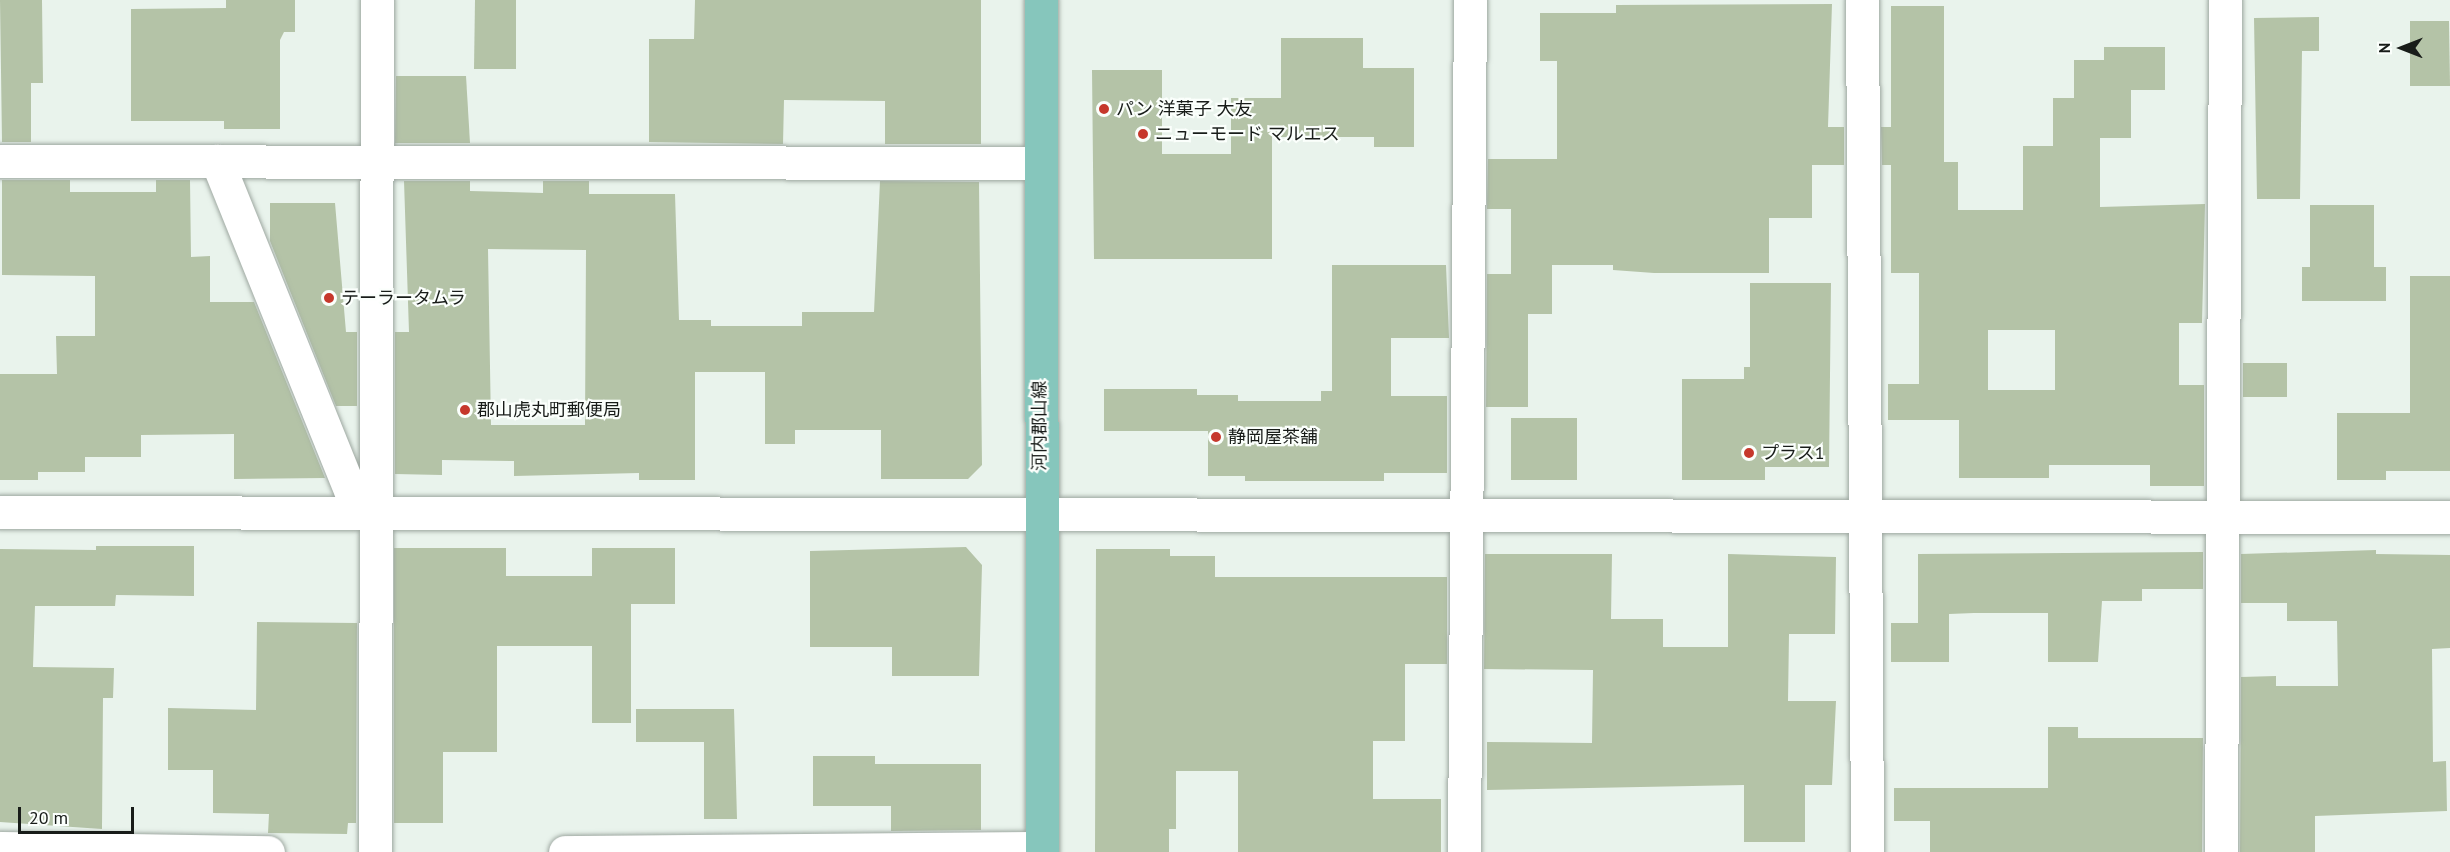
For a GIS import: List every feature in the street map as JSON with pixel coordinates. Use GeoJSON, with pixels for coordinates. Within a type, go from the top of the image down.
{"type":"FeatureCollection","features":[{"type":"Feature","properties":{"kind":"main road","name":"河内郡山線"},"geometry":{"type":"LineString","coordinates":[[1041,0],[1042,850]]}},
{"type":"Feature","properties":{"kind":"street"},"geometry":{"type":"LineString","coordinates":[[375,852],[366,512],[376,163],[377,0]]}},
{"type":"Feature","properties":{"kind":"street"},"geometry":{"type":"LineString","coordinates":[[1464,852],[1470,0]]}},
{"type":"Feature","properties":{"kind":"street"},"geometry":{"type":"LineString","coordinates":[[1862,0],[1867,852]]}},
{"type":"Feature","properties":{"kind":"street"},"geometry":{"type":"LineString","coordinates":[[2221,852],[2225,0]]}},
{"type":"Feature","properties":{"kind":"street"},"geometry":{"type":"LineString","coordinates":[[0,161],[1040,163]]}},
{"type":"Feature","properties":{"kind":"street"},"geometry":{"type":"LineString","coordinates":[[217,161],[366,512]]}},
{"type":"Feature","properties":{"kind":"street"},"geometry":{"type":"LineString","coordinates":[[0,512],[1040,517],[2450,517]]}},
{"type":"Feature","properties":{"kind":"street"},"geometry":{"type":"LineString","coordinates":[[0,848],[268,852]]}},
{"type":"Feature","properties":{"kind":"street"},"geometry":{"type":"LineString","coordinates":[[566,852],[1042,850]]}},
{"type":"Feature","properties":{"kind":"building"},"geometry":{"type":"Polygon","coordinates":[[[0,0],[42,0],[43,83],[31,83],[31,142],[2,142],[0,0]]]}},
{"type":"Feature","properties":{"kind":"building"},"geometry":{"type":"Polygon","coordinates":[[[226,0],[295,0],[295,32],[284,32],[280,40],[280,129],[224,129],[224,121],[131,121],[131,9],[226,8],[226,0]]]}},
{"type":"Feature","properties":{"kind":"building"},"geometry":{"type":"Polygon","coordinates":[[[475,0],[516,0],[516,69],[474,69],[475,0]]]}},
{"type":"Feature","properties":{"kind":"building"},"geometry":{"type":"Polygon","coordinates":[[[695,0],[981,0],[981,144],[885,144],[885,101],[784,100],[783,144],[649,142],[649,39],[694,39],[695,0]]]}},
{"type":"Feature","properties":{"kind":"building"},"geometry":{"type":"Polygon","coordinates":[[[1832,4],[1828,127],[1844,127],[1844,165],[1812,165],[1812,218],[1769,218],[1769,273],[1654,273],[1613,270],[1613,265],[1552,265],[1552,314],[1528,314],[1528,407],[1486,407],[1487,274],[1511,274],[1511,209],[1487,209],[1488,159],[1557,159],[1557,61],[1540,61],[1540,13],[1616,13],[1616,5],[1832,4]]]}},
{"type":"Feature","properties":{"kind":"building"},"geometry":{"type":"Polygon","coordinates":[[[1891,6],[1944,6],[1944,162],[1958,162],[1958,210],[2023,210],[2023,146],[2053,146],[2053,98],[2074,98],[2074,60],[2104,60],[2104,47],[2165,47],[2165,90],[2131,90],[2131,138],[2100,138],[2100,207],[2205,204],[2202,323],[2179,323],[2179,385],[2204,385],[2204,486],[2150,486],[2150,465],[2049,465],[2049,478],[1959,478],[1959,420],[1888,420],[1888,384],[1919,384],[1919,273],[1891,273],[1891,165],[1882,165],[1881,127],[1891,127],[1891,6]],[[1988,330],[1988,390],[2055,390],[2055,330],[1988,330]]]}},
{"type":"Feature","properties":{"kind":"building"},"geometry":{"type":"Polygon","coordinates":[[[2319,17],[2319,51],[2302,51],[2300,199],[2257,199],[2254,18],[2319,17]]]}},
{"type":"Feature","properties":{"kind":"building"},"geometry":{"type":"Polygon","coordinates":[[[2410,21],[2449,21],[2450,86],[2410,86],[2410,21]]]}},
{"type":"Feature","properties":{"kind":"building"},"geometry":{"type":"Polygon","coordinates":[[[1281,38],[1363,38],[1363,68],[1414,68],[1414,147],[1374,147],[1374,137],[1272,137],[1272,259],[1094,259],[1092,70],[1162,70],[1162,154],[1231,154],[1231,98],[1281,98],[1281,38]]]}},
{"type":"Feature","properties":{"kind":"building"},"geometry":{"type":"Polygon","coordinates":[[[396,76],[466,76],[470,143],[395,143],[396,76]]]}},
{"type":"Feature","properties":{"kind":"building"},"geometry":{"type":"Polygon","coordinates":[[[2,180],[70,180],[70,192],[156,192],[156,180],[190,180],[191,257],[210,256],[210,302],[254,302],[325,478],[234,479],[234,434],[141,435],[141,457],[85,457],[85,472],[38,472],[38,480],[0,480],[0,374],[57,374],[56,336],[95,336],[95,276],[2,275],[2,180]]]}},
{"type":"Feature","properties":{"kind":"building"},"geometry":{"type":"Polygon","coordinates":[[[404,181],[470,181],[470,191],[543,193],[543,181],[589,181],[589,194],[675,194],[679,320],[711,320],[711,326],[802,326],[802,312],[874,312],[880,181],[979,182],[982,465],[968,479],[881,479],[881,430],[795,430],[795,444],[765,444],[765,372],[695,372],[695,480],[639,480],[639,473],[514,476],[514,461],[442,460],[442,475],[395,474],[395,332],[409,332],[404,181]],[[488,249],[491,425],[585,425],[586,250],[488,249]]]}},
{"type":"Feature","properties":{"kind":"building"},"geometry":{"type":"Polygon","coordinates":[[[270,203],[335,203],[346,332],[357,332],[357,406],[336,406],[270,241],[270,203]]]}},
{"type":"Feature","properties":{"kind":"building"},"geometry":{"type":"Polygon","coordinates":[[[2310,205],[2374,205],[2374,267],[2386,267],[2386,301],[2302,301],[2302,267],[2310,267],[2310,205]]]}},
{"type":"Feature","properties":{"kind":"building"},"geometry":{"type":"Polygon","coordinates":[[[1332,265],[1446,265],[1449,338],[1391,338],[1391,396],[1447,396],[1447,473],[1384,473],[1384,481],[1245,481],[1245,476],[1208,476],[1208,431],[1104,431],[1104,389],[1197,389],[1197,395],[1238,395],[1238,401],[1321,401],[1321,391],[1332,391],[1332,265]]]}},
{"type":"Feature","properties":{"kind":"building"},"geometry":{"type":"Polygon","coordinates":[[[2410,276],[2450,276],[2450,471],[2386,471],[2386,480],[2337,480],[2337,413],[2410,413],[2410,276]]]}},
{"type":"Feature","properties":{"kind":"building"},"geometry":{"type":"Polygon","coordinates":[[[1750,283],[1831,283],[1829,467],[1765,467],[1765,480],[1682,480],[1682,379],[1744,379],[1744,367],[1750,367],[1750,283]]]}},
{"type":"Feature","properties":{"kind":"building"},"geometry":{"type":"Polygon","coordinates":[[[2243,363],[2287,363],[2287,397],[2243,397],[2243,363]]]}},
{"type":"Feature","properties":{"kind":"building"},"geometry":{"type":"Polygon","coordinates":[[[1511,418],[1577,418],[1577,480],[1511,480],[1511,418]]]}},
{"type":"Feature","properties":{"kind":"building"},"geometry":{"type":"Polygon","coordinates":[[[96,546],[194,546],[194,596],[116,595],[115,606],[35,606],[33,667],[114,668],[113,698],[103,698],[102,829],[0,822],[0,549],[96,550],[96,546]]]}},
{"type":"Feature","properties":{"kind":"building"},"geometry":{"type":"Polygon","coordinates":[[[966,547],[982,565],[979,676],[892,676],[892,647],[810,647],[810,551],[966,547]]]}},
{"type":"Feature","properties":{"kind":"building"},"geometry":{"type":"Polygon","coordinates":[[[394,548],[506,548],[506,576],[592,576],[592,548],[675,548],[675,604],[631,604],[631,723],[592,723],[592,646],[497,646],[497,752],[443,752],[443,823],[394,823],[394,548]]]}},
{"type":"Feature","properties":{"kind":"building"},"geometry":{"type":"Polygon","coordinates":[[[1096,549],[1170,549],[1170,556],[1215,556],[1215,577],[1447,577],[1447,664],[1405,664],[1405,741],[1373,741],[1373,799],[1441,799],[1441,852],[1238,852],[1238,771],[1176,771],[1176,829],[1169,829],[1169,852],[1095,852],[1096,549]]]}},
{"type":"Feature","properties":{"kind":"building"},"geometry":{"type":"Polygon","coordinates":[[[2376,550],[2376,554],[2450,555],[2450,648],[2432,649],[2433,762],[2446,761],[2447,811],[2315,816],[2315,852],[2240,852],[2241,677],[2276,676],[2276,686],[2338,686],[2337,621],[2287,621],[2287,603],[2241,603],[2241,554],[2376,550]]]}},
{"type":"Feature","properties":{"kind":"building"},"geometry":{"type":"Polygon","coordinates":[[[2203,552],[2203,589],[2142,589],[2142,601],[2102,601],[2098,662],[2048,662],[2048,613],[1974,613],[1949,614],[1949,662],[1891,662],[1891,623],[1918,623],[1918,554],[2203,552]]]}},
{"type":"Feature","properties":{"kind":"building"},"geometry":{"type":"Polygon","coordinates":[[[1485,554],[1612,554],[1611,619],[1663,619],[1663,647],[1728,647],[1728,554],[1836,557],[1835,634],[1789,634],[1788,701],[1836,701],[1832,785],[1805,785],[1805,842],[1744,842],[1744,785],[1487,790],[1487,742],[1592,743],[1593,670],[1484,669],[1485,554]]]}},
{"type":"Feature","properties":{"kind":"building"},"geometry":{"type":"Polygon","coordinates":[[[257,622],[357,623],[356,823],[348,823],[347,834],[268,833],[269,814],[213,813],[213,770],[168,770],[168,708],[256,710],[257,622]]]}},
{"type":"Feature","properties":{"kind":"building"},"geometry":{"type":"Polygon","coordinates":[[[636,709],[734,709],[737,819],[704,819],[704,742],[636,742],[636,709]]]}},
{"type":"Feature","properties":{"kind":"building"},"geometry":{"type":"Polygon","coordinates":[[[2048,727],[2078,727],[2078,738],[2203,738],[2202,852],[1930,852],[1930,821],[1894,821],[1894,788],[2048,788],[2048,727]]]}},
{"type":"Feature","properties":{"kind":"building"},"geometry":{"type":"Polygon","coordinates":[[[813,756],[875,756],[875,764],[981,764],[981,830],[891,831],[891,806],[813,806],[813,756]]]}},
{"type":"Feature","properties":{"kind":"place","name":"パン 洋菓子 大友"},"geometry":{"type":"Point","coordinates":[1104,109]}},
{"type":"Feature","properties":{"kind":"place","name":"ニューモード マルエス"},"geometry":{"type":"Point","coordinates":[1143,134]}},
{"type":"Feature","properties":{"kind":"place","name":"テーラータムラ"},"geometry":{"type":"Point","coordinates":[329,298]}},
{"type":"Feature","properties":{"kind":"place","name":"郡山虎丸町郵便局"},"geometry":{"type":"Point","coordinates":[465,410]}},
{"type":"Feature","properties":{"kind":"place","name":"静岡屋茶舗"},"geometry":{"type":"Point","coordinates":[1216,437]}},
{"type":"Feature","properties":{"kind":"place","name":"プラス1"},"geometry":{"type":"Point","coordinates":[1749,453]}}]}
